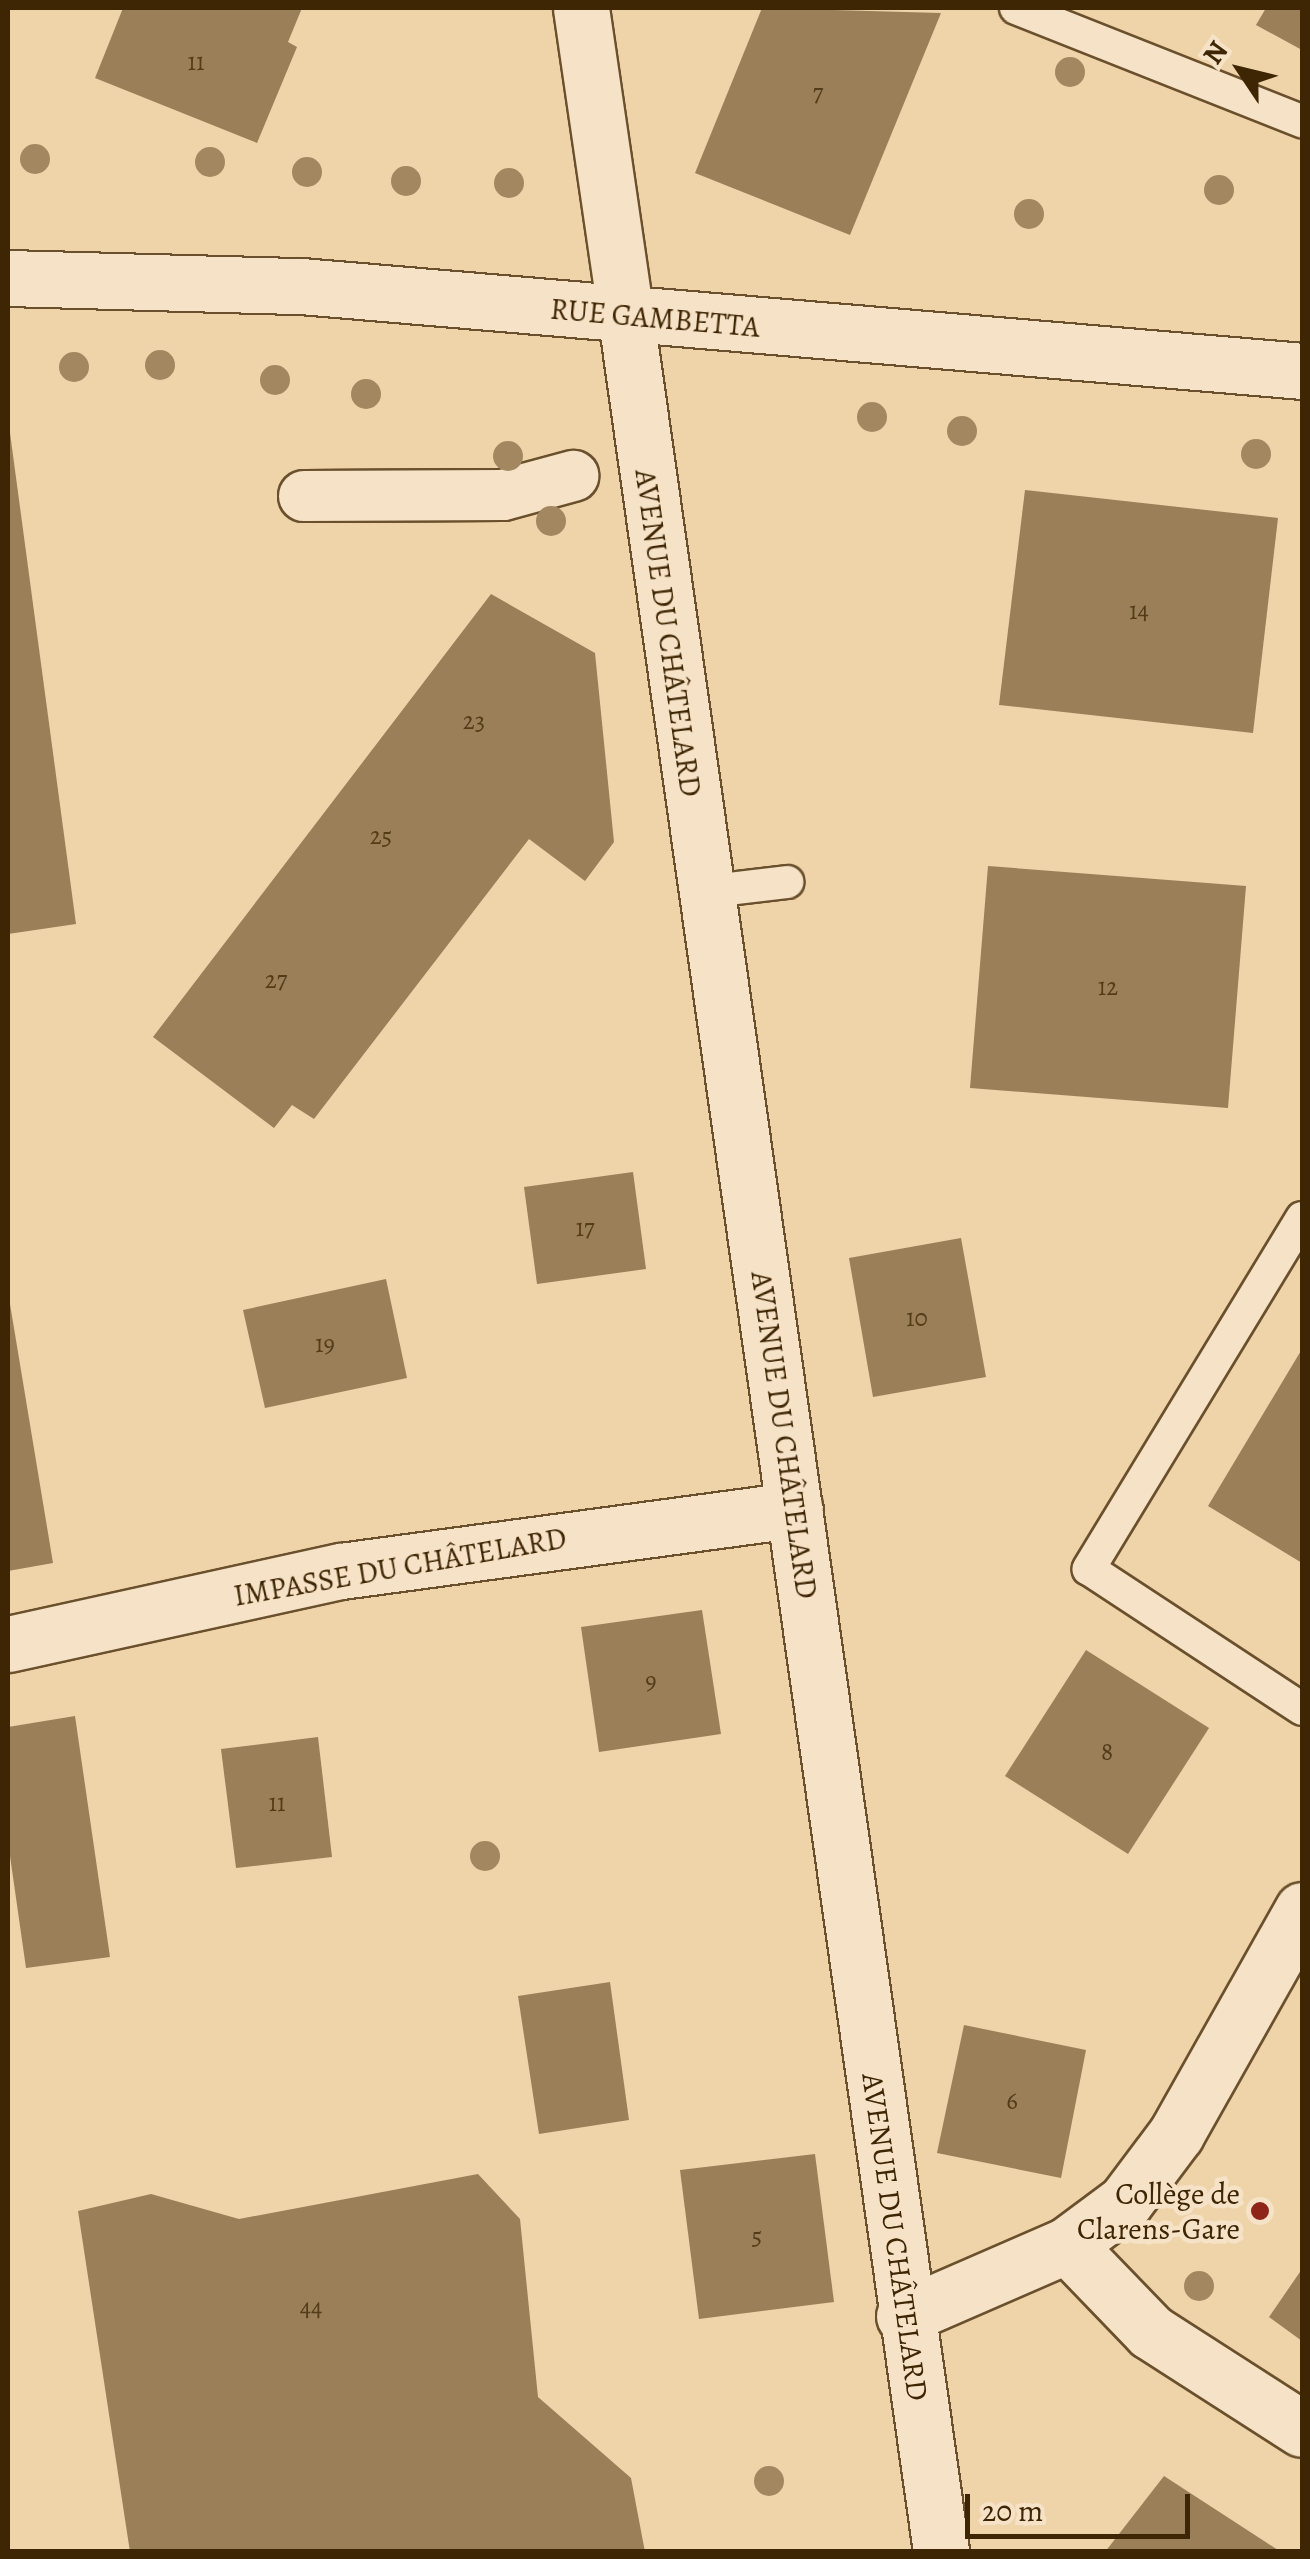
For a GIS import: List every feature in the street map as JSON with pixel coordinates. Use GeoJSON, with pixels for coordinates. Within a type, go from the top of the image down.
{"type":"FeatureCollection","features":[{"type":"Feature","properties":{"kind":"street","name":"AVENUE DU CHÂTELARD"},"geometry":{"type":"LineString","coordinates":[[581,8],[703,892],[795,1510],[904,2316],[941,2552]]}},
{"type":"Feature","properties":{"kind":"street","name":"RUE GAMBETTA"},"geometry":{"type":"LineString","coordinates":[[8,278],[301,286],[626,318],[1302,371]]}},
{"type":"Feature","properties":{"kind":"street"},"geometry":{"type":"LineString","coordinates":[[304,496],[504,495],[573,476]]}},
{"type":"Feature","properties":{"kind":"street","name":"IMPASSE DU CHÂTELARD"},"geometry":{"type":"LineString","coordinates":[[8,1644],[341,1571],[795,1510]]}},
{"type":"Feature","properties":{"kind":"street"},"geometry":{"type":"LineString","coordinates":[[904,2316],[1067,2245],[1125,2202],[1176,2134],[1302,1910]]}},
{"type":"Feature","properties":{"kind":"street"},"geometry":{"type":"LineString","coordinates":[[1067,2245],[1151,2332],[1302,2429]]}},
{"type":"Feature","properties":{"kind":"lane"},"geometry":{"type":"LineString","coordinates":[[1016,8],[1302,121]]}},
{"type":"Feature","properties":{"kind":"lane"},"geometry":{"type":"LineString","coordinates":[[703,892],[787,882]]}},
{"type":"Feature","properties":{"kind":"lane"},"geometry":{"type":"LineString","coordinates":[[1302,1218],[1089,1569],[1302,1708]]}},
{"type":"Feature","properties":{"kind":"building"},"geometry":{"type":"Polygon","coordinates":[[[123,8],[302,8],[288,42],[297,47],[257,143],[95,78],[123,8]]]}},
{"type":"Feature","properties":{"kind":"building"},"geometry":{"type":"Polygon","coordinates":[[[762,8],[941,13],[850,235],[695,173],[762,8]]]}},
{"type":"Feature","properties":{"kind":"building"},"geometry":{"type":"Polygon","coordinates":[[[1266,8],[1302,8],[1302,50],[1256,25],[1266,8]]]}},
{"type":"Feature","properties":{"kind":"building"},"geometry":{"type":"Polygon","coordinates":[[[8,418],[76,924],[8,934],[8,418]]]}},
{"type":"Feature","properties":{"kind":"building"},"geometry":{"type":"Polygon","coordinates":[[[1025,490],[1278,518],[1253,733],[999,705],[1025,490]]]}},
{"type":"Feature","properties":{"kind":"building"},"geometry":{"type":"Polygon","coordinates":[[[491,594],[595,653],[614,842],[585,881],[529,839],[314,1119],[292,1105],[274,1128],[153,1037],[491,594]]]}},
{"type":"Feature","properties":{"kind":"building"},"geometry":{"type":"Polygon","coordinates":[[[988,866],[1246,886],[1228,1108],[970,1088],[988,866]]]}},
{"type":"Feature","properties":{"kind":"building"},"geometry":{"type":"Polygon","coordinates":[[[633,1172],[646,1269],[537,1284],[524,1187],[633,1172]]]}},
{"type":"Feature","properties":{"kind":"building"},"geometry":{"type":"Polygon","coordinates":[[[961,1238],[986,1377],[873,1397],[849,1258],[961,1238]]]}},
{"type":"Feature","properties":{"kind":"building"},"geometry":{"type":"Polygon","coordinates":[[[386,1279],[407,1378],[265,1408],[243,1310],[386,1279]]]}},
{"type":"Feature","properties":{"kind":"building"},"geometry":{"type":"Polygon","coordinates":[[[8,1292],[53,1563],[8,1571],[8,1292]]]}},
{"type":"Feature","properties":{"kind":"building"},"geometry":{"type":"Polygon","coordinates":[[[1302,1349],[1302,1563],[1208,1506],[1302,1349]]]}},
{"type":"Feature","properties":{"kind":"building"},"geometry":{"type":"Polygon","coordinates":[[[702,1610],[721,1734],[599,1752],[581,1627],[702,1610]]]}},
{"type":"Feature","properties":{"kind":"building"},"geometry":{"type":"Polygon","coordinates":[[[1086,1650],[1209,1728],[1128,1854],[1005,1776],[1086,1650]]]}},
{"type":"Feature","properties":{"kind":"building"},"geometry":{"type":"Polygon","coordinates":[[[75,1716],[110,1957],[26,1968],[8,1842],[8,1727],[75,1716]]]}},
{"type":"Feature","properties":{"kind":"building"},"geometry":{"type":"Polygon","coordinates":[[[318,1737],[332,1857],[236,1868],[221,1749],[318,1737]]]}},
{"type":"Feature","properties":{"kind":"building"},"geometry":{"type":"Polygon","coordinates":[[[610,1982],[629,2120],[539,2134],[518,1996],[610,1982]]]}},
{"type":"Feature","properties":{"kind":"building"},"geometry":{"type":"Polygon","coordinates":[[[964,2025],[1086,2050],[1061,2178],[937,2153],[964,2025]]]}},
{"type":"Feature","properties":{"kind":"building"},"geometry":{"type":"Polygon","coordinates":[[[815,2154],[834,2302],[699,2319],[680,2170],[815,2154]]]}},
{"type":"Feature","properties":{"kind":"building"},"geometry":{"type":"Polygon","coordinates":[[[478,2174],[520,2219],[538,2397],[631,2478],[645,2552],[130,2552],[78,2211],[151,2194],[239,2219],[478,2174]]]}},
{"type":"Feature","properties":{"kind":"building"},"geometry":{"type":"Polygon","coordinates":[[[1302,2269],[1302,2341],[1269,2317],[1302,2269]]]}},
{"type":"Feature","properties":{"kind":"building"},"geometry":{"type":"Polygon","coordinates":[[[1164,2476],[1281,2552],[1105,2552],[1164,2476]]]}},
{"type":"Feature","properties":{"kind":"place","name":"Collège de Clarens-Gare"},"geometry":{"type":"Point","coordinates":[1260,2211]}}]}
